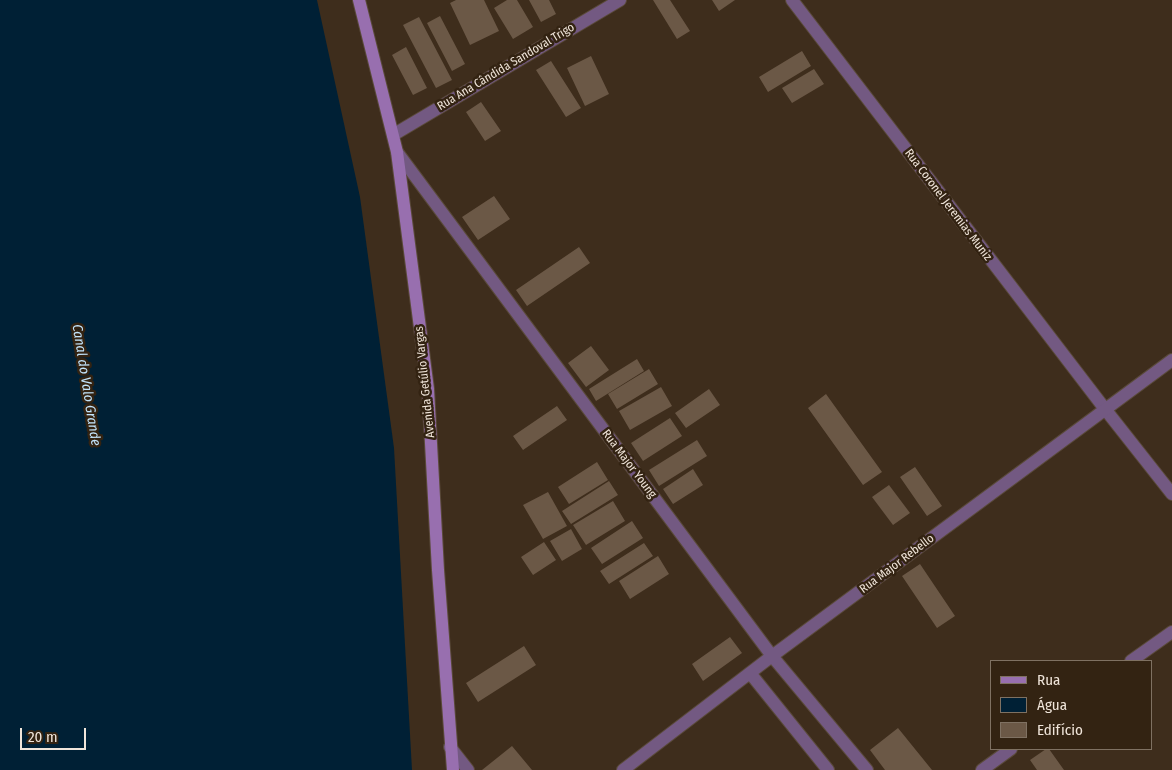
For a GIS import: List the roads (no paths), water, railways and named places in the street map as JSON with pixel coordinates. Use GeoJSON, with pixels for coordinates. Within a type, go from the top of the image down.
{"type":"FeatureCollection","features":[{"type":"Feature","properties":{"kind":"main road","name":"Avenida Getúlio Vargas"},"geometry":{"type":"LineString","coordinates":[[359,0],[397,152],[428,388],[452,770]]}},
{"type":"Feature","properties":{"kind":"street","name":"Rua Ana Cândida Sandoval Trigo"},"geometry":{"type":"LineString","coordinates":[[393,135],[620,0]]}},
{"type":"Feature","properties":{"kind":"street","name":"Rua Coronel Jeremias Muniz"},"geometry":{"type":"LineString","coordinates":[[792,0],[1172,494]]}},
{"type":"Feature","properties":{"kind":"street","name":"Rua Major Young"},"geometry":{"type":"LineString","coordinates":[[397,152],[772,656],[867,770]]}},
{"type":"Feature","properties":{"kind":"street","name":"Rua Major Rebello"},"geometry":{"type":"LineString","coordinates":[[623,770],[750,672],[1172,360]]}},
{"type":"Feature","properties":{"kind":"street"},"geometry":{"type":"LineString","coordinates":[[1133,660],[1172,632]]}},
{"type":"Feature","properties":{"kind":"street"},"geometry":{"type":"LineString","coordinates":[[750,672],[828,770]]}},
{"type":"Feature","properties":{"kind":"street"},"geometry":{"type":"LineString","coordinates":[[450,747],[468,770]]}},
{"type":"Feature","properties":{"kind":"street"},"geometry":{"type":"LineString","coordinates":[[982,770],[1010,750]]}},
{"type":"Feature","properties":{"kind":"water","name":"Canal do Valo Grande"},"geometry":{"type":"Polygon","coordinates":[[[0,0],[317,0],[360,197],[394,448],[412,770],[0,770],[0,0]]]}}]}
